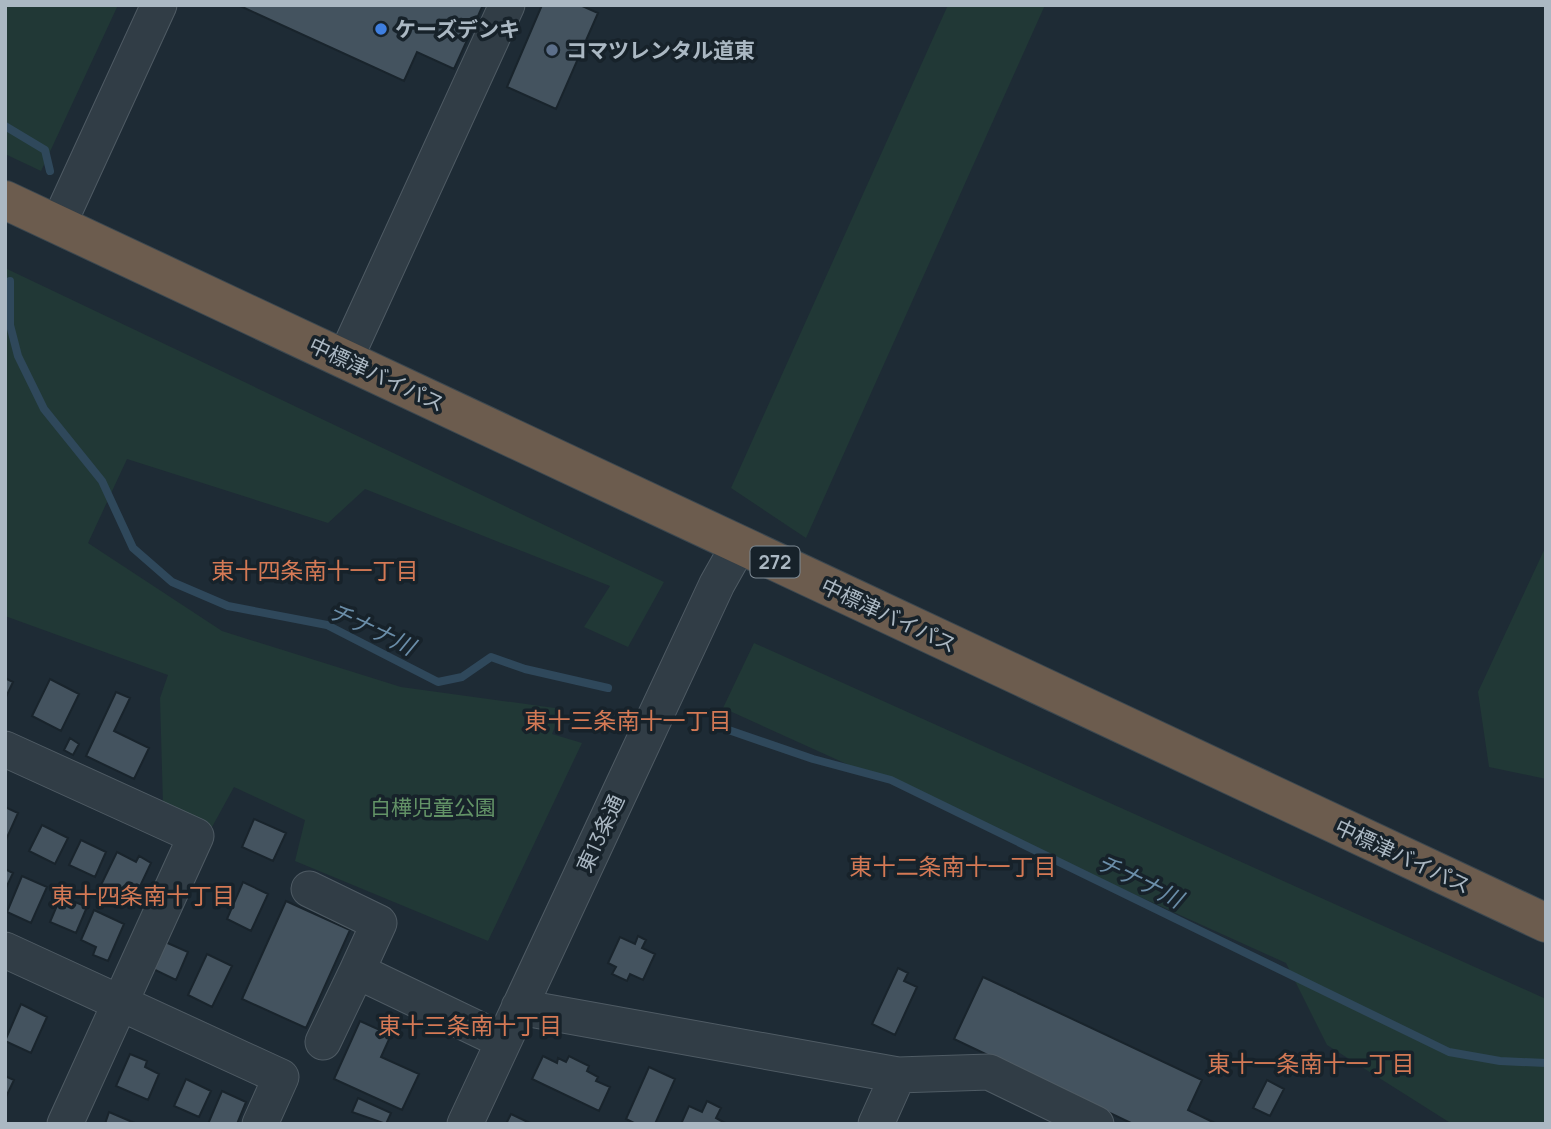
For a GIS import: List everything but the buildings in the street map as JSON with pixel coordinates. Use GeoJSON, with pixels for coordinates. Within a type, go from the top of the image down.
{"type":"FeatureCollection","features":[{"type":"Feature","properties":{"kind":"highway","name":"中標津バイパス"},"geometry":{"type":"LineString","coordinates":[[5,201],[1546,923]]}},
{"type":"Feature","properties":{"kind":"street"},"geometry":{"type":"LineString","coordinates":[[58,225],[159,5]]}},
{"type":"Feature","properties":{"kind":"street"},"geometry":{"type":"LineString","coordinates":[[345,359],[507,5]]}},
{"type":"Feature","properties":{"kind":"street","name":"東13条通"},"geometry":{"type":"LineString","coordinates":[[465,1124],[717,584],[739,545]]}},
{"type":"Feature","properties":{"kind":"street"},"geometry":{"type":"LineString","coordinates":[[5,749],[196,836],[65,1124]]}},
{"type":"Feature","properties":{"kind":"street"},"geometry":{"type":"LineString","coordinates":[[309,889],[379,923],[323,1042]]}},
{"type":"Feature","properties":{"kind":"street"},"geometry":{"type":"LineString","coordinates":[[5,950],[282,1077],[260,1124]]}},
{"type":"Feature","properties":{"kind":"street"},"geometry":{"type":"LineString","coordinates":[[357,971],[503,1041]]}},
{"type":"Feature","properties":{"kind":"street"},"geometry":{"type":"LineString","coordinates":[[519,1007],[898,1075],[989,1072],[1096,1124]]}},
{"type":"Feature","properties":{"kind":"street"},"geometry":{"type":"LineString","coordinates":[[876,1124],[898,1075]]}},
{"type":"Feature","properties":{"kind":"green space"},"geometry":{"type":"Polygon","coordinates":[[[5,5],[118,5],[41,171],[5,154],[5,5]]]}},
{"type":"Feature","properties":{"kind":"green space"},"geometry":{"type":"Polygon","coordinates":[[[948,5],[1045,5],[806,538],[731,488],[948,5]]]}},
{"type":"Feature","properties":{"kind":"green space","name":"白樺児童公園"},"geometry":{"type":"Polygon","coordinates":[[[5,268],[664,582],[628,647],[584,627],[610,586],[365,489],[328,523],[127,459],[88,543],[222,631],[401,687],[562,709],[552,734],[582,743],[488,941],[295,861],[305,820],[234,787],[212,827],[163,805],[160,698],[168,675],[5,616],[5,268]]]}},
{"type":"Feature","properties":{"kind":"green space"},"geometry":{"type":"Polygon","coordinates":[[[1546,546],[1546,779],[1489,767],[1478,692],[1546,546]]]}},
{"type":"Feature","properties":{"kind":"green space"},"geometry":{"type":"Polygon","coordinates":[[[754,643],[1546,999],[1546,1124],[1452,1124],[1327,1045],[1286,963],[723,708],[754,643]]]}},
{"type":"Feature","properties":{"kind":"waterway","name":"チナナ川"},"geometry":{"type":"LineString","coordinates":[[5,126],[45,150],[50,171]]}},
{"type":"Feature","properties":{"kind":"waterway","name":"チナナ川"},"geometry":{"type":"LineString","coordinates":[[10,281],[10,325],[18,356],[44,409],[102,481],[133,548],[172,582],[228,606],[327,625],[438,682],[462,677],[491,657],[525,669],[608,688]]}},
{"type":"Feature","properties":{"kind":"waterway","name":"チナナ川"},"geometry":{"type":"LineString","coordinates":[[717,726],[813,759],[891,780],[1449,1052],[1500,1061],[1546,1063]]}},
{"type":"Feature","properties":{"kind":"place","name":"ケーズデンキ"},"geometry":{"type":"Point","coordinates":[381,29]}},
{"type":"Feature","properties":{"kind":"place","name":"コマツレンタル道東"},"geometry":{"type":"Point","coordinates":[552,50]}},
{"type":"Feature","properties":{"kind":"district","name":"東十四条南十一丁目"},"geometry":{"type":"Point","coordinates":[315,570]}},
{"type":"Feature","properties":{"kind":"district","name":"東十三条南十一丁目"},"geometry":{"type":"Point","coordinates":[628,720]}},
{"type":"Feature","properties":{"kind":"district","name":"東十二条南十一丁目"},"geometry":{"type":"Point","coordinates":[953,866]}},
{"type":"Feature","properties":{"kind":"district","name":"東十四条南十丁目"},"geometry":{"type":"Point","coordinates":[143,895]}},
{"type":"Feature","properties":{"kind":"district","name":"東十三条南十丁目"},"geometry":{"type":"Point","coordinates":[470,1025]}},
{"type":"Feature","properties":{"kind":"district","name":"東十一条南十一丁目"},"geometry":{"type":"Point","coordinates":[1311,1063]}}]}
